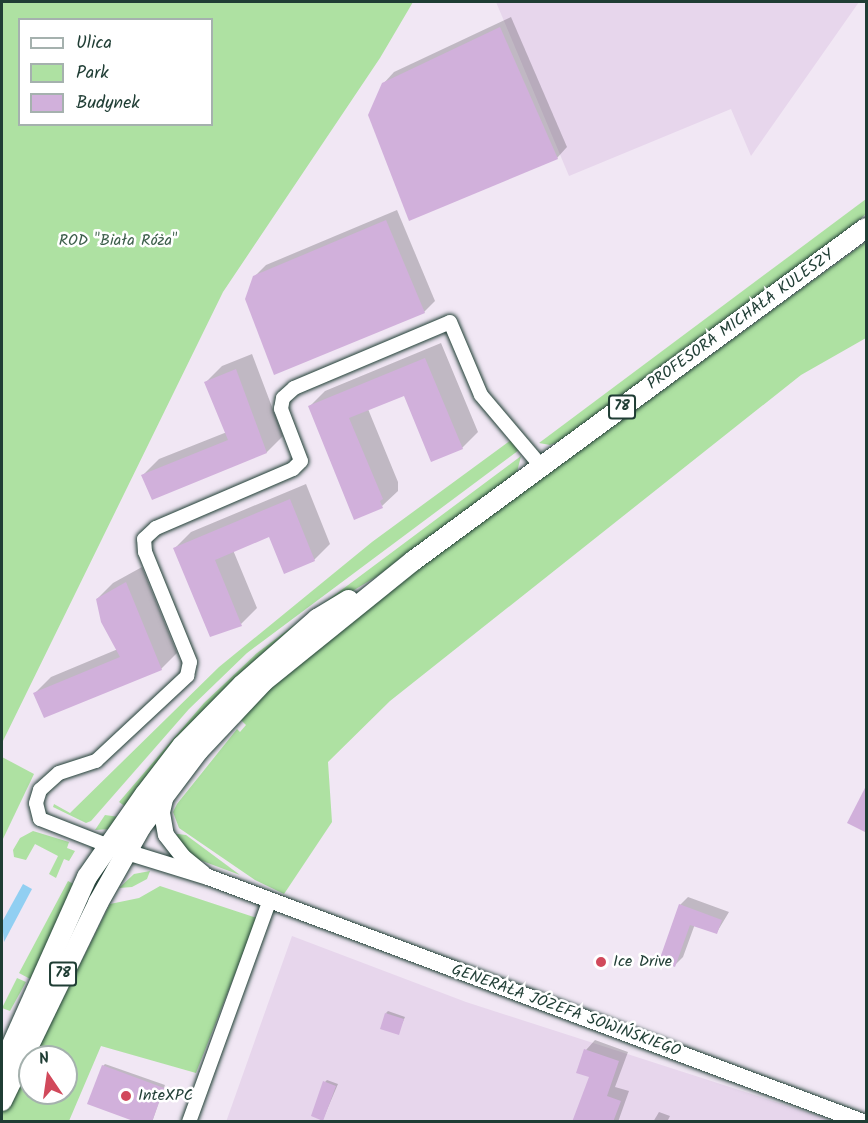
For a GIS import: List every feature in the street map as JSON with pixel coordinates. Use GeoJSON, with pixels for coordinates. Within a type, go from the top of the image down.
{"type":"FeatureCollection","features":[{"type":"Feature","properties":{"kind":"main road","name":"PROFESORA MICHAŁA KULESZY"},"geometry":{"type":"LineString","coordinates":[[2,1067],[87,877],[118,849],[263,682],[413,561],[867,228]]}},
{"type":"Feature","properties":{"kind":"main road","name":"PROFESORA MICHAŁA KULESZY"},"geometry":{"type":"LineString","coordinates":[[2,1100],[118,849],[182,746],[242,685],[317,620],[413,561]]}},
{"type":"Feature","properties":{"kind":"street"},"geometry":{"type":"LineString","coordinates":[[118,849],[40,819],[38,812],[46,798],[47,783],[69,768],[96,761],[187,676],[190,662],[145,552],[144,539],[156,528],[293,469],[301,461],[281,410],[283,398],[294,388],[450,322],[481,395],[541,466]]}},
{"type":"Feature","properties":{"kind":"street"},"geometry":{"type":"LineString","coordinates":[[169,788],[162,813],[166,835],[183,857],[208,877]]}},
{"type":"Feature","properties":{"kind":"street","name":"GENERAŁA JÓZEFA SOWIŃSKIEGO"},"geometry":{"type":"LineString","coordinates":[[118,849],[208,877],[269,902],[863,1122]]}},
{"type":"Feature","properties":{"kind":"street"},"geometry":{"type":"LineString","coordinates":[[189,1122],[269,902]]}},
{"type":"Feature","properties":{"kind":"shaded area"},"geometry":{"type":"Polygon","coordinates":[[[496,2],[859,2],[751,156],[731,109],[569,176],[496,2]]]}},
{"type":"Feature","properties":{"kind":"shaded area"},"geometry":{"type":"Polygon","coordinates":[[[292,936],[466,1002],[835,1121],[226,1122],[292,936]]]}},
{"type":"Feature","properties":{"kind":"green space","name":"ROD \"Biała Róża\""},"geometry":{"type":"Polygon","coordinates":[[[2,2],[413,2],[380,58],[223,292],[2,743],[2,2]]]}},
{"type":"Feature","properties":{"kind":"green space"},"geometry":{"type":"Polygon","coordinates":[[[866,199],[866,214],[848,229],[561,441],[550,445],[539,443],[866,199]]]}},
{"type":"Feature","properties":{"kind":"green space"},"geometry":{"type":"Polygon","coordinates":[[[866,242],[866,338],[801,375],[390,701],[328,762],[332,822],[284,894],[255,880],[179,828],[173,812],[177,804],[237,729],[240,732],[246,725],[241,720],[257,697],[341,625],[866,242]]]}},
{"type":"Feature","properties":{"kind":"green space"},"geometry":{"type":"Polygon","coordinates":[[[511,440],[519,450],[247,653],[189,709],[91,821],[86,823],[53,807],[54,804],[70,813],[219,667],[372,542],[511,440]]]}},
{"type":"Feature","properties":{"kind":"green space"},"geometry":{"type":"Polygon","coordinates":[[[521,456],[517,472],[507,481],[379,575],[313,615],[241,673],[182,734],[126,807],[119,802],[204,703],[257,653],[521,456]]]}},
{"type":"Feature","properties":{"kind":"green space"},"geometry":{"type":"Polygon","coordinates":[[[2,757],[34,774],[2,841],[2,757]]]}},
{"type":"Feature","properties":{"kind":"green space"},"geometry":{"type":"Polygon","coordinates":[[[105,815],[119,817],[110,829],[95,830],[105,815]]]}},
{"type":"Feature","properties":{"kind":"green space"},"geometry":{"type":"Polygon","coordinates":[[[33,831],[69,842],[67,848],[75,851],[69,861],[64,859],[56,878],[49,874],[58,856],[35,844],[26,860],[14,857],[13,850],[20,838],[33,831]]]}},
{"type":"Feature","properties":{"kind":"green space"},"geometry":{"type":"Polygon","coordinates":[[[186,835],[240,875],[197,859],[171,836],[186,835]]]}},
{"type":"Feature","properties":{"kind":"green space"},"geometry":{"type":"Polygon","coordinates":[[[150,871],[147,879],[132,887],[119,888],[134,874],[150,871]]]}},
{"type":"Feature","properties":{"kind":"green space"},"geometry":{"type":"Polygon","coordinates":[[[68,881],[77,886],[32,980],[19,973],[68,881]]]}},
{"type":"Feature","properties":{"kind":"green space"},"geometry":{"type":"Polygon","coordinates":[[[160,886],[257,918],[196,1073],[101,1046],[78,1100],[78,1045],[40,1045],[110,904],[139,898],[160,886]]]}},
{"type":"Feature","properties":{"kind":"green space"},"geometry":{"type":"Polygon","coordinates":[[[17,978],[26,982],[10,1011],[2,1008],[17,978]]]}},
{"type":"Feature","properties":{"kind":"green space"},"geometry":{"type":"Polygon","coordinates":[[[18,1083],[18,1105],[76,1105],[69,1121],[2,1121],[2,1110],[18,1083]]]}},
{"type":"Feature","properties":{"kind":"water"},"geometry":{"type":"Polygon","coordinates":[[[23,884],[32,889],[4,942],[2,922],[23,884]]]}},
{"type":"Feature","properties":{"kind":"building"},"geometry":{"type":"Polygon","coordinates":[[[500,27],[558,159],[409,221],[368,115],[382,83],[500,27]]]}},
{"type":"Feature","properties":{"kind":"building"},"geometry":{"type":"Polygon","coordinates":[[[386,220],[425,313],[274,375],[245,299],[253,276],[386,220]]]}},
{"type":"Feature","properties":{"kind":"building"},"geometry":{"type":"Polygon","coordinates":[[[425,358],[463,449],[431,462],[404,396],[349,418],[383,499],[380,501],[383,508],[354,520],[308,406],[425,358]]]}},
{"type":"Feature","properties":{"kind":"building"},"geometry":{"type":"Polygon","coordinates":[[[236,369],[267,453],[152,500],[141,475],[228,440],[204,382],[236,369]]]}},
{"type":"Feature","properties":{"kind":"building"},"geometry":{"type":"Polygon","coordinates":[[[290,499],[315,561],[284,574],[269,537],[215,560],[242,626],[210,637],[173,548],[290,499]]]}},
{"type":"Feature","properties":{"kind":"building"},"geometry":{"type":"Polygon","coordinates":[[[126,582],[162,670],[44,718],[33,693],[120,657],[101,622],[96,599],[126,582]]]}},
{"type":"Feature","properties":{"kind":"building"},"geometry":{"type":"Polygon","coordinates":[[[867,784],[867,833],[847,823],[867,784]]]}},
{"type":"Feature","properties":{"kind":"building"},"geometry":{"type":"Polygon","coordinates":[[[679,904],[722,920],[717,934],[690,925],[675,967],[659,961],[679,904]]]}},
{"type":"Feature","properties":{"kind":"building"},"geometry":{"type":"Polygon","coordinates":[[[385,1013],[404,1019],[399,1035],[380,1029],[385,1013]]]}},
{"type":"Feature","properties":{"kind":"building"},"geometry":{"type":"Polygon","coordinates":[[[584,1049],[619,1061],[607,1096],[621,1101],[613,1122],[572,1122],[589,1077],[576,1073],[584,1049]]]}},
{"type":"Feature","properties":{"kind":"building","name":"InteXPC"},"geometry":{"type":"Polygon","coordinates":[[[102,1065],[164,1088],[152,1122],[136,1122],[87,1104],[102,1065]]]}},
{"type":"Feature","properties":{"kind":"building"},"geometry":{"type":"Polygon","coordinates":[[[323,1081],[336,1086],[323,1121],[311,1116],[323,1081]]]}},
{"type":"Feature","properties":{"kind":"place","name":"Ice Drive"},"geometry":{"type":"Point","coordinates":[601,962]}},
{"type":"Feature","properties":{"kind":"place","name":"InteXPC"},"geometry":{"type":"Point","coordinates":[126,1096]}}]}
